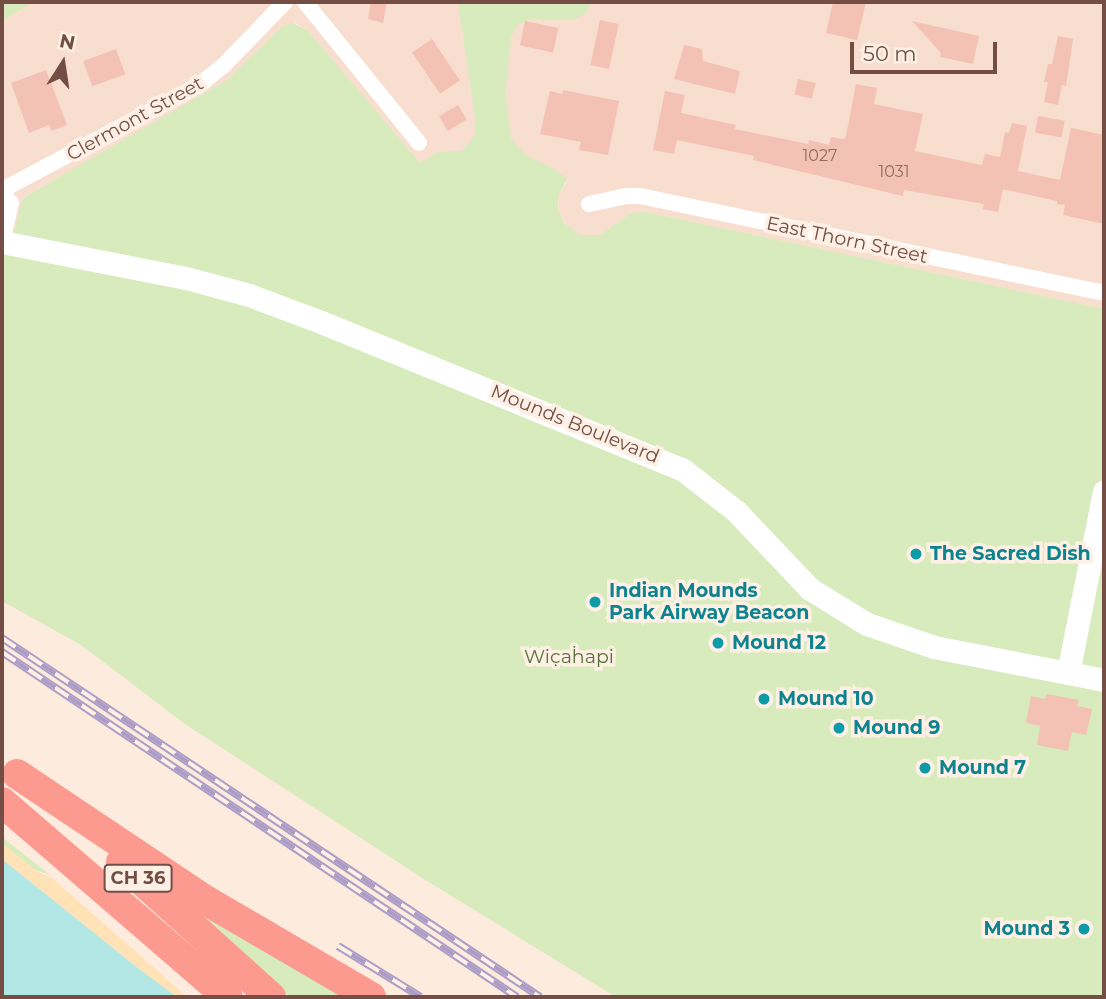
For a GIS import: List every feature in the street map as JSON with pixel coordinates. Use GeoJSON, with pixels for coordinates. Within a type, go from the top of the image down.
{"type":"FeatureCollection","features":[{"type":"Feature","properties":{"kind":"highway","name":"CH 36"},"geometry":{"type":"LineString","coordinates":[[9,768],[88,832],[271,997]]}},
{"type":"Feature","properties":{"kind":"highway"},"geometry":{"type":"LineString","coordinates":[[9,768],[207,901],[371,997]]}},
{"type":"Feature","properties":{"kind":"highway","name":"CH 36"},"geometry":{"type":"LineString","coordinates":[[2,802],[228,997]]}},
{"type":"Feature","properties":{"kind":"street","name":"Clermont Street"},"geometry":{"type":"LineString","coordinates":[[2,242],[11,203],[2,192],[198,86],[223,66],[285,2]]}},
{"type":"Feature","properties":{"kind":"street"},"geometry":{"type":"LineString","coordinates":[[305,2],[419,143]]}},
{"type":"Feature","properties":{"kind":"street","name":"East Thorn Street"},"geometry":{"type":"LineString","coordinates":[[589,204],[628,195],[639,196],[1104,293]]}},
{"type":"Feature","properties":{"kind":"street","name":"Mounds Boulevard"},"geometry":{"type":"LineString","coordinates":[[2,242],[164,273],[249,295],[659,457],[716,493],[802,582],[855,618],[927,645],[1104,680]]}},
{"type":"Feature","properties":{"kind":"street"},"geometry":{"type":"LineString","coordinates":[[1068,673],[1104,492]]}},
{"type":"Feature","properties":{"kind":"shaded area"},"geometry":{"type":"Polygon","coordinates":[[[2,2],[1104,2],[1104,309],[646,212],[631,213],[600,235],[580,235],[569,229],[559,213],[558,197],[567,181],[419,164],[307,30],[295,23],[280,28],[223,84],[203,99],[25,196],[23,198],[27,233],[2,227],[2,2]]]}},
{"type":"Feature","properties":{"kind":"green space"},"geometry":{"type":"Polygon","coordinates":[[[2,2],[33,2],[2,21],[2,2]]]}},
{"type":"Feature","properties":{"kind":"green space","name":"Wic̣aḣapi"},"geometry":{"type":"Polygon","coordinates":[[[458,2],[591,2],[585,14],[573,20],[532,19],[518,24],[511,37],[505,93],[511,139],[527,156],[551,167],[567,179],[558,197],[558,209],[564,223],[580,235],[600,235],[631,213],[646,212],[1104,309],[1104,997],[616,997],[424,879],[185,724],[81,645],[2,601],[2,227],[15,230],[23,198],[227,80],[280,28],[292,23],[307,30],[420,163],[438,152],[462,151],[475,135],[475,117],[458,2]]]}},
{"type":"Feature","properties":{"kind":"green space"},"geometry":{"type":"Polygon","coordinates":[[[2,837],[50,875],[33,869],[2,843],[2,837]]]}},
{"type":"Feature","properties":{"kind":"green space"},"geometry":{"type":"Polygon","coordinates":[[[207,910],[353,997],[290,997],[202,918],[207,910]]]}},
{"type":"Feature","properties":{"kind":"sand"},"geometry":{"type":"Polygon","coordinates":[[[2,843],[38,872],[52,878],[187,997],[177,997],[158,984],[2,859],[2,843]]]}},
{"type":"Feature","properties":{"kind":"water"},"geometry":{"type":"Polygon","coordinates":[[[2,859],[139,969],[177,997],[2,997],[2,859]]]}},
{"type":"Feature","properties":{"kind":"building"},"geometry":{"type":"Polygon","coordinates":[[[371,2],[387,2],[383,23],[368,19],[371,2]]]}},
{"type":"Feature","properties":{"kind":"building"},"geometry":{"type":"Polygon","coordinates":[[[833,2],[866,2],[857,40],[826,33],[833,2]]]}},
{"type":"Feature","properties":{"kind":"building"},"geometry":{"type":"Polygon","coordinates":[[[600,20],[619,24],[609,69],[590,65],[600,20]]]}},
{"type":"Feature","properties":{"kind":"building"},"geometry":{"type":"Polygon","coordinates":[[[525,21],[558,28],[553,53],[520,45],[525,21]]]}},
{"type":"Feature","properties":{"kind":"building"},"geometry":{"type":"Polygon","coordinates":[[[912,21],[979,36],[973,64],[940,57],[941,53],[912,21]]]}},
{"type":"Feature","properties":{"kind":"building"},"geometry":{"type":"Polygon","coordinates":[[[1058,36],[1073,39],[1066,86],[1062,85],[1058,105],[1044,102],[1048,82],[1044,82],[1048,64],[1052,64],[1058,36]]]}},
{"type":"Feature","properties":{"kind":"building"},"geometry":{"type":"Polygon","coordinates":[[[432,39],[460,80],[440,94],[412,52],[432,39]]]}},
{"type":"Feature","properties":{"kind":"building"},"geometry":{"type":"Polygon","coordinates":[[[684,45],[702,49],[703,61],[740,71],[735,94],[674,79],[684,45]]]}},
{"type":"Feature","properties":{"kind":"building"},"geometry":{"type":"Polygon","coordinates":[[[116,49],[125,74],[92,86],[83,61],[116,49]]]}},
{"type":"Feature","properties":{"kind":"building"},"geometry":{"type":"Polygon","coordinates":[[[46,70],[67,125],[51,131],[49,125],[29,133],[11,83],[46,70]]]}},
{"type":"Feature","properties":{"kind":"building"},"geometry":{"type":"Polygon","coordinates":[[[798,79],[816,83],[812,99],[794,95],[798,79]]]}},
{"type":"Feature","properties":{"kind":"building"},"geometry":{"type":"Polygon","coordinates":[[[856,84],[877,88],[874,104],[923,114],[915,151],[982,165],[985,154],[1000,157],[1005,132],[1009,133],[1012,123],[1027,126],[1018,171],[1060,180],[1071,128],[1104,135],[1104,224],[1063,215],[1065,205],[1057,204],[1057,201],[1003,189],[998,212],[983,209],[984,204],[904,190],[903,196],[753,160],[754,156],[677,140],[674,154],[653,150],[665,91],[685,95],[681,113],[736,125],[735,129],[808,144],[809,140],[829,145],[831,137],[844,139],[846,136],[856,84]]]}},
{"type":"Feature","properties":{"kind":"building"},"geometry":{"type":"Polygon","coordinates":[[[563,90],[619,101],[608,155],[579,150],[581,142],[540,134],[550,91],[562,94],[563,90]]]}},
{"type":"Feature","properties":{"kind":"building"},"geometry":{"type":"Polygon","coordinates":[[[458,105],[467,120],[448,131],[439,116],[458,105]]]}},
{"type":"Feature","properties":{"kind":"building"},"geometry":{"type":"Polygon","coordinates":[[[1038,116],[1065,121],[1062,137],[1035,133],[1038,116]]]}},
{"type":"Feature","properties":{"kind":"building"},"geometry":{"type":"Polygon","coordinates":[[[1047,694],[1079,700],[1077,706],[1092,709],[1086,735],[1072,732],[1068,751],[1037,745],[1040,726],[1026,723],[1031,696],[1045,699],[1047,694]]]}},
{"type":"Feature","properties":{"kind":"railway"},"geometry":{"type":"LineString","coordinates":[[2,638],[540,997]]}},
{"type":"Feature","properties":{"kind":"railway"},"geometry":{"type":"LineString","coordinates":[[2,652],[517,997]]}},
{"type":"Feature","properties":{"kind":"railway"},"geometry":{"type":"LineString","coordinates":[[338,946],[421,997]]}},
{"type":"Feature","properties":{"kind":"place","name":"The Sacred Dish"},"geometry":{"type":"Point","coordinates":[916,554]}},
{"type":"Feature","properties":{"kind":"place","name":"Indian Mounds Park Airway Beacon"},"geometry":{"type":"Point","coordinates":[595,602]}},
{"type":"Feature","properties":{"kind":"place","name":"Mound 12"},"geometry":{"type":"Point","coordinates":[718,643]}},
{"type":"Feature","properties":{"kind":"place","name":"Mound 10"},"geometry":{"type":"Point","coordinates":[764,699]}},
{"type":"Feature","properties":{"kind":"place","name":"Mound 9"},"geometry":{"type":"Point","coordinates":[839,728]}},
{"type":"Feature","properties":{"kind":"place","name":"Mound 7"},"geometry":{"type":"Point","coordinates":[925,768]}},
{"type":"Feature","properties":{"kind":"place","name":"Mound 3"},"geometry":{"type":"Point","coordinates":[1084,929]}}]}
